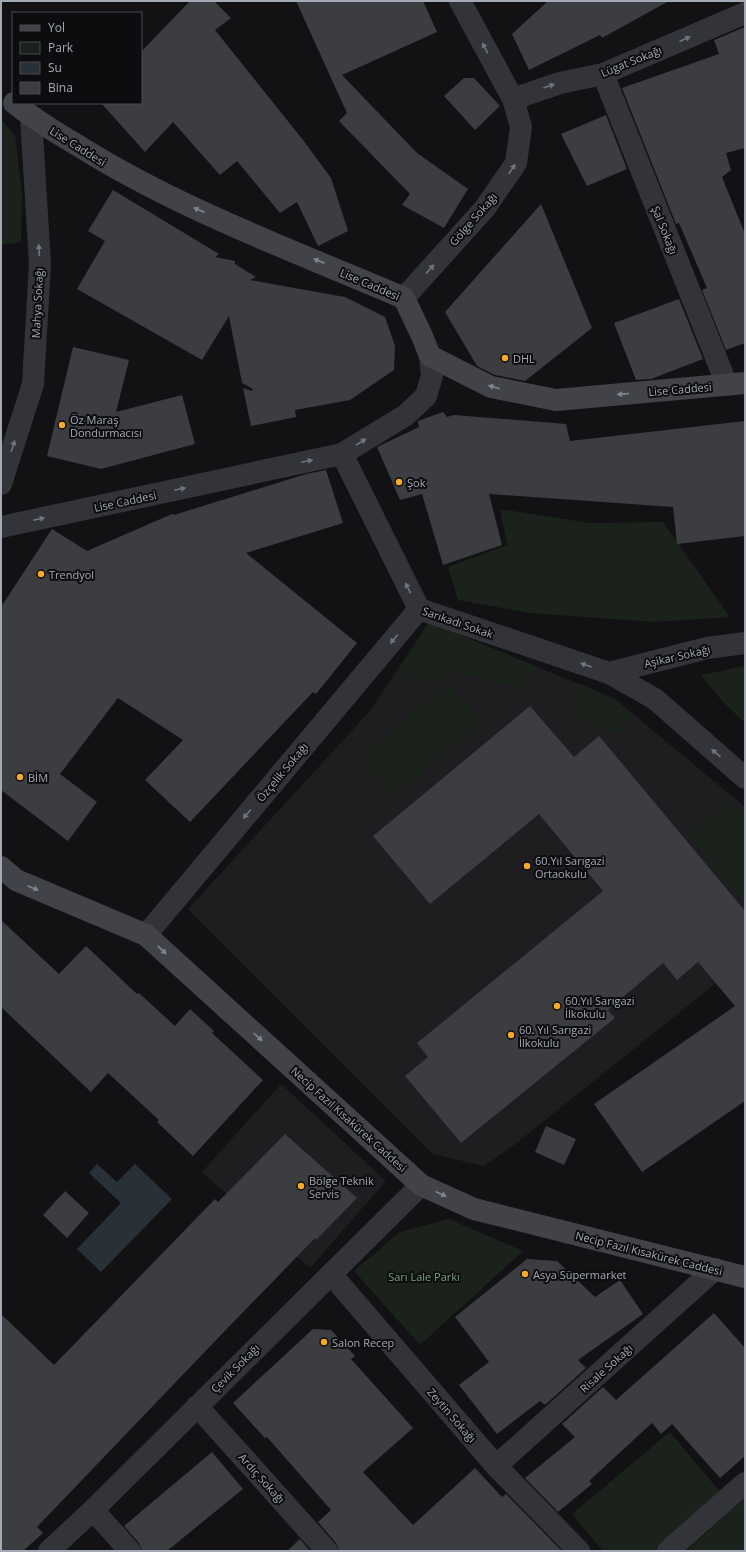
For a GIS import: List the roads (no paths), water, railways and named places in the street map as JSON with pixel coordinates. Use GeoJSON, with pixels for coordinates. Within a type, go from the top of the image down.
{"type":"FeatureCollection","features":[{"type":"Feature","properties":{"kind":"main road","name":"Lise Caddesi"},"geometry":{"type":"LineString","coordinates":[[1,93],[12,102]]}},
{"type":"Feature","properties":{"kind":"main road","name":"Lise Caddesi"},"geometry":{"type":"LineString","coordinates":[[14,104],[31,117],[113,168],[194,208],[404,298],[430,356],[491,387],[556,400],[736,384]]}},
{"type":"Feature","properties":{"kind":"main road","name":"Necip Fazıl Kısakürek Caddesi"},"geometry":{"type":"LineString","coordinates":[[1,867],[16,880],[146,935],[421,1185],[474,1209],[745,1277]]}},
{"type":"Feature","properties":{"kind":"street","name":"Gölge Sokağı"},"geometry":{"type":"LineString","coordinates":[[404,298],[485,208],[516,163],[521,127],[512,99],[460,1]]}},
{"type":"Feature","properties":{"kind":"street","name":"Lügat Sokağı"},"geometry":{"type":"LineString","coordinates":[[512,99],[560,83],[603,74],[745,12]]}},
{"type":"Feature","properties":{"kind":"street","name":"Şal Sokağı"},"geometry":{"type":"LineString","coordinates":[[603,74],[736,384]]}},
{"type":"Feature","properties":{"kind":"street","name":"Mahya Sokağı"},"geometry":{"type":"LineString","coordinates":[[1,484],[33,384],[40,264],[31,117]]}},
{"type":"Feature","properties":{"kind":"street"},"geometry":{"type":"LineString","coordinates":[[342,454],[406,415],[426,396],[432,376],[430,356]]}},
{"type":"Feature","properties":{"kind":"street","name":"Lise Caddesi"},"geometry":{"type":"LineString","coordinates":[[1,527],[342,454]]}},
{"type":"Feature","properties":{"kind":"street","name":"Sarıkadı Sokak"},"geometry":{"type":"LineString","coordinates":[[342,454],[419,609],[609,673],[655,699],[745,778]]}},
{"type":"Feature","properties":{"kind":"street","name":"Özçelik Sokağı"},"geometry":{"type":"LineString","coordinates":[[146,935],[419,609]]}},
{"type":"Feature","properties":{"kind":"street","name":"Aşikar Sokağı"},"geometry":{"type":"LineString","coordinates":[[609,673],[707,648],[745,643]]}},
{"type":"Feature","properties":{"kind":"street","name":"Çevik Sokağı"},"geometry":{"type":"LineString","coordinates":[[49,1551],[93,1510],[421,1185]]}},
{"type":"Feature","properties":{"kind":"street","name":"Risale Sokağı"},"geometry":{"type":"LineString","coordinates":[[496,1466],[715,1269]]}},
{"type":"Feature","properties":{"kind":"street","name":"Zeytin Sokağı"},"geometry":{"type":"LineString","coordinates":[[331,1274],[496,1466],[579,1551]]}},
{"type":"Feature","properties":{"kind":"street","name":"Ardıç Sokağı"},"geometry":{"type":"LineString","coordinates":[[197,1406],[327,1551]]}},
{"type":"Feature","properties":{"kind":"street"},"geometry":{"type":"LineString","coordinates":[[668,1551],[745,1482]]}},
{"type":"Feature","properties":{"kind":"street"},"geometry":{"type":"LineString","coordinates":[[93,1510],[130,1551]]}},
{"type":"Feature","properties":{"kind":"water"},"geometry":{"type":"Polygon","coordinates":[[[97,1164],[117,1182],[135,1164],[172,1199],[101,1272],[77,1249],[121,1203],[89,1173],[97,1164]]]}},
{"type":"Feature","properties":{"kind":"place","name":"DHL"},"geometry":{"type":"Point","coordinates":[505,358]}},
{"type":"Feature","properties":{"kind":"place","name":"Öz Maraş Dondurmacısı"},"geometry":{"type":"Point","coordinates":[62,425]}},
{"type":"Feature","properties":{"kind":"place","name":"Şok"},"geometry":{"type":"Point","coordinates":[399,482]}},
{"type":"Feature","properties":{"kind":"place","name":"Trendyol"},"geometry":{"type":"Point","coordinates":[41,574]}},
{"type":"Feature","properties":{"kind":"place","name":"BİM"},"geometry":{"type":"Point","coordinates":[20,777]}},
{"type":"Feature","properties":{"kind":"place","name":"60.Yıl Sarıgazi Ortaokulu"},"geometry":{"type":"Point","coordinates":[527,866]}},
{"type":"Feature","properties":{"kind":"place","name":"60.Yıl Sarıgazi İlkokulu"},"geometry":{"type":"Point","coordinates":[557,1006]}},
{"type":"Feature","properties":{"kind":"place","name":"60. Yıl Sarıgazi İlkokulu"},"geometry":{"type":"Point","coordinates":[511,1035]}},
{"type":"Feature","properties":{"kind":"place","name":"Bölge Teknik Servis"},"geometry":{"type":"Point","coordinates":[301,1186]}},
{"type":"Feature","properties":{"kind":"place","name":"Asya Süpermarket"},"geometry":{"type":"Point","coordinates":[525,1274]}},
{"type":"Feature","properties":{"kind":"place","name":"Salon Recep"},"geometry":{"type":"Point","coordinates":[324,1342]}},
{"type":"Feature","properties":{"kind":"park label","name":"Sarı Lale Parkı"},"geometry":{"type":"Point","coordinates":[424,1276]}}]}
